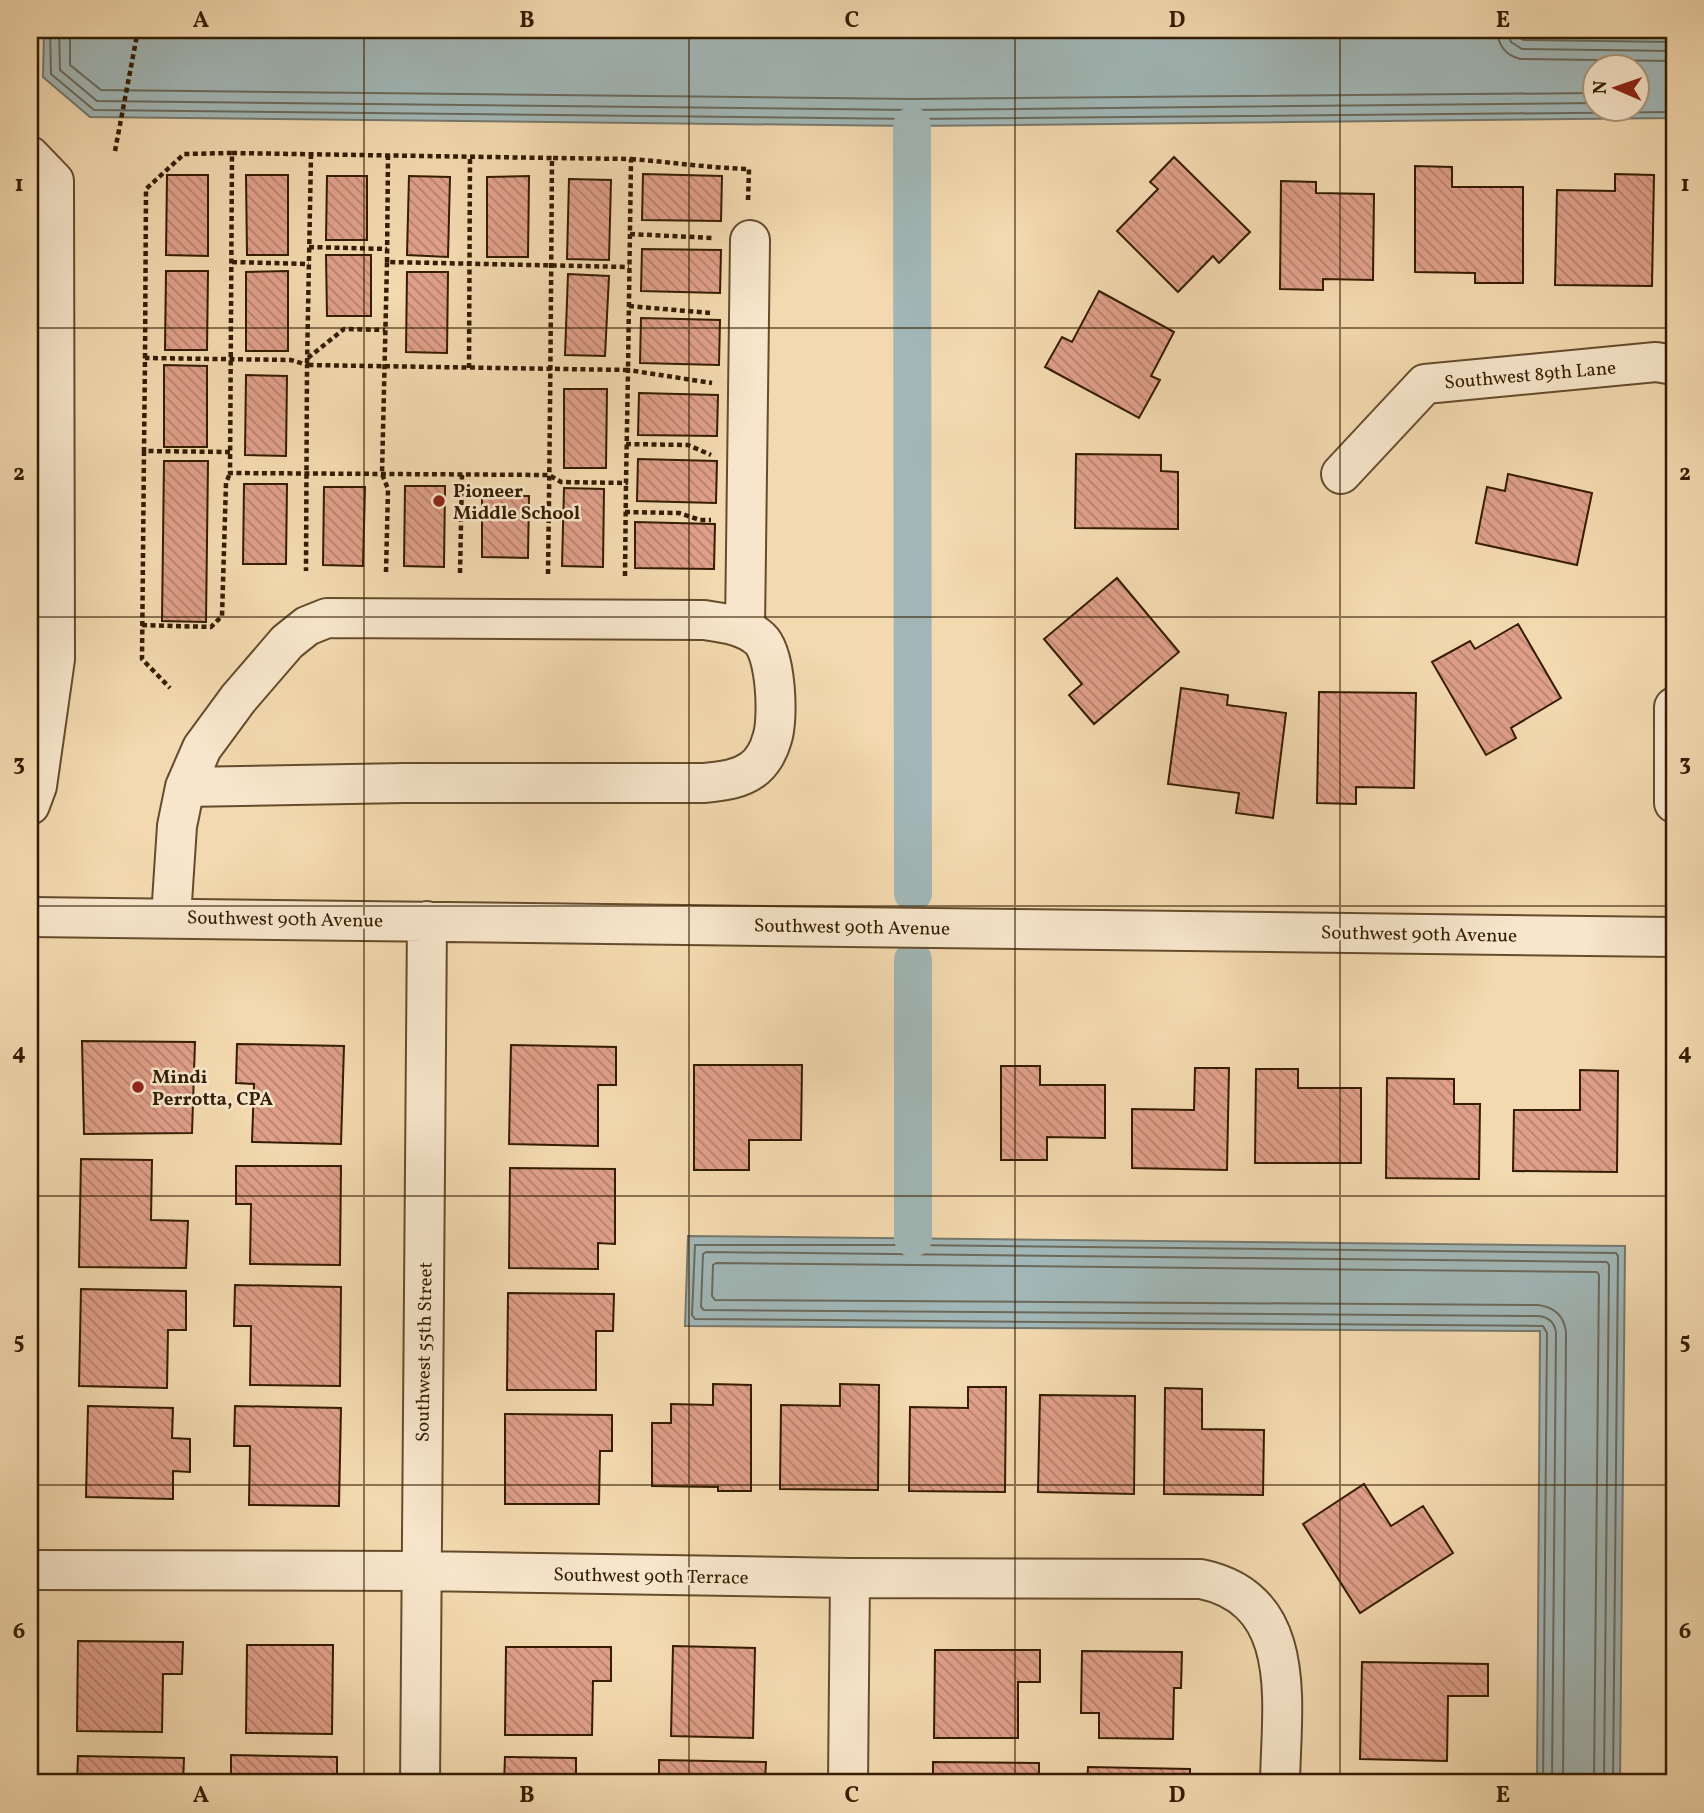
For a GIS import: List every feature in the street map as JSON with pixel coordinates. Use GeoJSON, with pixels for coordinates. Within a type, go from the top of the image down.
{"type":"FeatureCollection","features":[{"type":"Feature","properties":{"kind":"street"},"geometry":{"type":"LineString","coordinates":[[30,156],[54,181],[55,659],[37,786],[30,805]]}},
{"type":"Feature","properties":{"kind":"street"},"geometry":{"type":"LineString","coordinates":[[745,628],[750,240]]}},
{"type":"Feature","properties":{"kind":"street","name":"Southwest 89th Lane"},"geometry":{"type":"LineString","coordinates":[[1341,474],[1425,384],[1656,362],[1674,365]]}},
{"type":"Feature","properties":{"kind":"street"},"geometry":{"type":"LineString","coordinates":[[171,917],[177,827],[185,787],[202,748],[238,699],[287,642],[307,626],[327,618],[704,620],[745,628],[761,640],[769,653],[774,673],[774,736],[765,756],[752,770],[731,779],[705,782],[185,787]]}},
{"type":"Feature","properties":{"kind":"street"},"geometry":{"type":"LineString","coordinates":[[1674,707],[1674,803]]}},
{"type":"Feature","properties":{"kind":"street","name":"Southwest 90th Avenue"},"geometry":{"type":"LineString","coordinates":[[30,916],[1674,937]]}},
{"type":"Feature","properties":{"kind":"street","name":"Southwest 55th Street"},"geometry":{"type":"LineString","coordinates":[[420,1783],[428,920]]}},
{"type":"Feature","properties":{"kind":"street","name":"Southwest 90th Terrace"},"geometry":{"type":"LineString","coordinates":[[30,1570],[421,1571],[850,1578],[1183,1577],[1217,1583],[1241,1596],[1261,1614],[1274,1637],[1280,1668],[1280,1783]]}},
{"type":"Feature","properties":{"kind":"street"},"geometry":{"type":"LineString","coordinates":[[848,1783],[850,1578]]}},
{"type":"Feature","properties":{"kind":"path"},"geometry":{"type":"LineString","coordinates":[[115,151],[138,30]]}},
{"type":"Feature","properties":{"kind":"path"},"geometry":{"type":"LineString","coordinates":[[142,625],[211,627],[222,616],[226,483],[230,473],[232,153]]}},
{"type":"Feature","properties":{"kind":"path"},"geometry":{"type":"LineString","coordinates":[[170,688],[142,659],[146,189],[184,154],[631,159],[675,162],[707,168],[748,169],[747,224],[750,240],[630,234]]}},
{"type":"Feature","properties":{"kind":"path"},"geometry":{"type":"LineString","coordinates":[[306,571],[311,154]]}},
{"type":"Feature","properties":{"kind":"path"},"geometry":{"type":"LineString","coordinates":[[386,572],[388,489],[382,474],[388,155]]}},
{"type":"Feature","properties":{"kind":"path"},"geometry":{"type":"LineString","coordinates":[[469,368],[470,156]]}},
{"type":"Feature","properties":{"kind":"path"},"geometry":{"type":"LineString","coordinates":[[548,574],[552,158]]}},
{"type":"Feature","properties":{"kind":"path"},"geometry":{"type":"LineString","coordinates":[[625,576],[631,159]]}},
{"type":"Feature","properties":{"kind":"path"},"geometry":{"type":"LineString","coordinates":[[309,247],[387,250]]}},
{"type":"Feature","properties":{"kind":"path"},"geometry":{"type":"LineString","coordinates":[[232,262],[309,264]]}},
{"type":"Feature","properties":{"kind":"path"},"geometry":{"type":"LineString","coordinates":[[387,262],[629,267]]}},
{"type":"Feature","properties":{"kind":"path"},"geometry":{"type":"LineString","coordinates":[[629,306],[750,316]]}},
{"type":"Feature","properties":{"kind":"path"},"geometry":{"type":"LineString","coordinates":[[307,359],[344,330],[385,330]]}},
{"type":"Feature","properties":{"kind":"path"},"geometry":{"type":"LineString","coordinates":[[145,358],[291,360],[307,365],[628,370],[748,387]]}},
{"type":"Feature","properties":{"kind":"path"},"geometry":{"type":"LineString","coordinates":[[626,444],[688,445],[708,454],[748,456]]}},
{"type":"Feature","properties":{"kind":"path"},"geometry":{"type":"LineString","coordinates":[[144,451],[230,452]]}},
{"type":"Feature","properties":{"kind":"path"},"geometry":{"type":"LineString","coordinates":[[230,473],[549,475],[561,482],[626,483]]}},
{"type":"Feature","properties":{"kind":"path"},"geometry":{"type":"LineString","coordinates":[[460,573],[462,475]]}},
{"type":"Feature","properties":{"kind":"path"},"geometry":{"type":"LineString","coordinates":[[625,512],[679,513],[700,520],[747,520]]}},
{"type":"Feature","properties":{"kind":"water"},"geometry":{"type":"Polygon","coordinates":[[[44,30],[1254,30],[1674,35],[1674,118],[1652,118],[1652,52],[1582,52],[1582,119],[912,126],[90,117],[43,77],[44,30]]]}},
{"type":"Feature","properties":{"kind":"water"},"geometry":{"type":"Polygon","coordinates":[[[688,1236],[1625,1246],[1620,1783],[1537,1783],[1540,1331],[685,1326],[688,1236]]]}},
{"type":"Feature","properties":{"kind":"building"},"geometry":{"type":"Polygon","coordinates":[[[1174,157],[1250,232],[1219,263],[1213,256],[1178,292],[1117,231],[1158,189],[1150,182],[1174,157]]]}},
{"type":"Feature","properties":{"kind":"building"},"geometry":{"type":"Polygon","coordinates":[[[1415,166],[1452,167],[1452,187],[1523,187],[1523,283],[1475,283],[1475,273],[1415,272],[1415,166]]]}},
{"type":"Feature","properties":{"kind":"building"},"geometry":{"type":"Polygon","coordinates":[[[643,174],[722,176],[721,221],[642,220],[643,174]]]}},
{"type":"Feature","properties":{"kind":"building"},"geometry":{"type":"Polygon","coordinates":[[[1615,174],[1654,175],[1652,286],[1555,285],[1557,190],[1615,191],[1615,174]]]}},
{"type":"Feature","properties":{"kind":"building"},"geometry":{"type":"Polygon","coordinates":[[[167,175],[208,175],[208,256],[166,255],[167,175]]]}},
{"type":"Feature","properties":{"kind":"building"},"geometry":{"type":"Polygon","coordinates":[[[246,175],[288,175],[288,255],[247,255],[246,175]]]}},
{"type":"Feature","properties":{"kind":"building"},"geometry":{"type":"Polygon","coordinates":[[[327,176],[367,176],[367,240],[326,240],[327,176]]]}},
{"type":"Feature","properties":{"kind":"building"},"geometry":{"type":"Polygon","coordinates":[[[409,176],[450,177],[448,257],[407,255],[409,176]]]}},
{"type":"Feature","properties":{"kind":"building"},"geometry":{"type":"Polygon","coordinates":[[[529,176],[528,257],[487,257],[487,177],[529,176]]]}},
{"type":"Feature","properties":{"kind":"building"},"geometry":{"type":"Polygon","coordinates":[[[569,179],[611,180],[609,260],[567,259],[569,179]]]}},
{"type":"Feature","properties":{"kind":"building"},"geometry":{"type":"Polygon","coordinates":[[[1281,181],[1316,182],[1316,193],[1374,194],[1373,280],[1323,279],[1323,290],[1280,289],[1281,181]]]}},
{"type":"Feature","properties":{"kind":"building"},"geometry":{"type":"Polygon","coordinates":[[[642,249],[721,250],[720,293],[641,291],[642,249]]]}},
{"type":"Feature","properties":{"kind":"building"},"geometry":{"type":"Polygon","coordinates":[[[326,255],[371,255],[371,316],[327,316],[326,255]]]}},
{"type":"Feature","properties":{"kind":"building"},"geometry":{"type":"Polygon","coordinates":[[[166,271],[208,271],[207,350],[165,350],[166,271]]]}},
{"type":"Feature","properties":{"kind":"building"},"geometry":{"type":"Polygon","coordinates":[[[288,271],[288,351],[246,351],[246,272],[288,271]]]}},
{"type":"Feature","properties":{"kind":"building"},"geometry":{"type":"Polygon","coordinates":[[[407,272],[448,272],[447,353],[406,352],[407,272]]]}},
{"type":"Feature","properties":{"kind":"building"},"geometry":{"type":"Polygon","coordinates":[[[568,274],[609,276],[605,356],[565,355],[568,274]]]}},
{"type":"Feature","properties":{"kind":"building"},"geometry":{"type":"Polygon","coordinates":[[[1099,291],[1174,332],[1151,376],[1160,380],[1139,418],[1045,367],[1062,337],[1072,342],[1099,291]]]}},
{"type":"Feature","properties":{"kind":"building"},"geometry":{"type":"Polygon","coordinates":[[[641,318],[720,320],[719,365],[640,363],[641,318]]]}},
{"type":"Feature","properties":{"kind":"building"},"geometry":{"type":"Polygon","coordinates":[[[164,365],[207,366],[207,447],[164,447],[164,365]]]}},
{"type":"Feature","properties":{"kind":"building"},"geometry":{"type":"Polygon","coordinates":[[[246,375],[287,376],[286,456],[245,455],[246,375]]]}},
{"type":"Feature","properties":{"kind":"building"},"geometry":{"type":"Polygon","coordinates":[[[564,389],[607,389],[606,468],[564,468],[564,389]]]}},
{"type":"Feature","properties":{"kind":"building"},"geometry":{"type":"Polygon","coordinates":[[[639,393],[718,395],[717,436],[638,435],[639,393]]]}},
{"type":"Feature","properties":{"kind":"building"},"geometry":{"type":"Polygon","coordinates":[[[1076,454],[1161,455],[1161,471],[1178,472],[1178,529],[1075,528],[1076,454]]]}},
{"type":"Feature","properties":{"kind":"building"},"geometry":{"type":"Polygon","coordinates":[[[638,459],[717,461],[716,503],[637,501],[638,459]]]}},
{"type":"Feature","properties":{"kind":"building"},"geometry":{"type":"Polygon","coordinates":[[[164,461],[208,461],[206,622],[162,621],[164,461]]]}},
{"type":"Feature","properties":{"kind":"building"},"geometry":{"type":"Polygon","coordinates":[[[1508,474],[1592,493],[1577,565],[1476,543],[1487,487],[1505,491],[1508,474]]]}},
{"type":"Feature","properties":{"kind":"building"},"geometry":{"type":"Polygon","coordinates":[[[244,484],[287,484],[286,564],[243,564],[244,484]]]}},
{"type":"Feature","properties":{"kind":"building"},"geometry":{"type":"Polygon","coordinates":[[[405,486],[445,486],[444,567],[404,566],[405,486]]]}},
{"type":"Feature","properties":{"kind":"building"},"geometry":{"type":"Polygon","coordinates":[[[324,487],[365,487],[363,566],[323,565],[324,487]]]}},
{"type":"Feature","properties":{"kind":"building"},"geometry":{"type":"Polygon","coordinates":[[[564,488],[604,489],[603,567],[562,566],[564,488]]]}},
{"type":"Feature","properties":{"kind":"building"},"geometry":{"type":"Polygon","coordinates":[[[482,496],[529,496],[528,558],[482,557],[482,496]]]}},
{"type":"Feature","properties":{"kind":"building"},"geometry":{"type":"Polygon","coordinates":[[[635,522],[715,524],[714,569],[635,568],[635,522]]]}},
{"type":"Feature","properties":{"kind":"building"},"geometry":{"type":"Polygon","coordinates":[[[1117,578],[1179,652],[1094,724],[1069,695],[1082,684],[1044,639],[1117,578]]]}},
{"type":"Feature","properties":{"kind":"building"},"geometry":{"type":"Polygon","coordinates":[[[1518,624],[1561,698],[1511,728],[1516,738],[1486,755],[1432,662],[1470,641],[1475,649],[1518,624]]]}},
{"type":"Feature","properties":{"kind":"building"},"geometry":{"type":"Polygon","coordinates":[[[1181,688],[1228,695],[1227,705],[1286,713],[1273,818],[1236,813],[1239,793],[1168,784],[1181,688]]]}},
{"type":"Feature","properties":{"kind":"building"},"geometry":{"type":"Polygon","coordinates":[[[1319,692],[1416,693],[1414,788],[1356,787],[1356,804],[1317,803],[1319,692]]]}},
{"type":"Feature","properties":{"kind":"building","name":"Mindi Perrotta, CPA"},"geometry":{"type":"Polygon","coordinates":[[[82,1041],[195,1042],[192,1133],[84,1134],[82,1041]]]}},
{"type":"Feature","properties":{"kind":"building"},"geometry":{"type":"Polygon","coordinates":[[[237,1044],[344,1046],[341,1144],[252,1142],[254,1084],[236,1083],[237,1044]]]}},
{"type":"Feature","properties":{"kind":"building"},"geometry":{"type":"Polygon","coordinates":[[[511,1045],[616,1047],[616,1085],[598,1085],[598,1146],[509,1144],[511,1045]]]}},
{"type":"Feature","properties":{"kind":"building"},"geometry":{"type":"Polygon","coordinates":[[[694,1065],[802,1065],[801,1140],[749,1140],[749,1170],[694,1170],[694,1065]]]}},
{"type":"Feature","properties":{"kind":"building"},"geometry":{"type":"Polygon","coordinates":[[[1001,1066],[1040,1066],[1040,1085],[1105,1085],[1105,1138],[1047,1137],[1047,1160],[1001,1160],[1001,1066]]]}},
{"type":"Feature","properties":{"kind":"building"},"geometry":{"type":"Polygon","coordinates":[[[1195,1068],[1229,1068],[1227,1170],[1132,1168],[1132,1109],[1194,1110],[1195,1068]]]}},
{"type":"Feature","properties":{"kind":"building"},"geometry":{"type":"Polygon","coordinates":[[[1256,1069],[1298,1069],[1298,1088],[1361,1088],[1361,1163],[1255,1163],[1256,1069]]]}},
{"type":"Feature","properties":{"kind":"building"},"geometry":{"type":"Polygon","coordinates":[[[1580,1070],[1618,1071],[1617,1172],[1513,1171],[1514,1110],[1580,1110],[1580,1070]]]}},
{"type":"Feature","properties":{"kind":"building"},"geometry":{"type":"Polygon","coordinates":[[[1387,1078],[1454,1079],[1454,1104],[1480,1104],[1479,1179],[1386,1178],[1387,1078]]]}},
{"type":"Feature","properties":{"kind":"building"},"geometry":{"type":"Polygon","coordinates":[[[81,1159],[152,1160],[151,1220],[188,1221],[186,1268],[79,1267],[81,1159]]]}},
{"type":"Feature","properties":{"kind":"building"},"geometry":{"type":"Polygon","coordinates":[[[236,1166],[341,1166],[340,1265],[250,1264],[251,1204],[236,1204],[236,1166]]]}},
{"type":"Feature","properties":{"kind":"building"},"geometry":{"type":"Polygon","coordinates":[[[510,1168],[615,1169],[615,1244],[598,1243],[598,1269],[509,1268],[510,1168]]]}},
{"type":"Feature","properties":{"kind":"building"},"geometry":{"type":"Polygon","coordinates":[[[235,1285],[341,1287],[340,1386],[250,1385],[251,1326],[234,1326],[235,1285]]]}},
{"type":"Feature","properties":{"kind":"building"},"geometry":{"type":"Polygon","coordinates":[[[81,1289],[186,1291],[186,1330],[168,1330],[167,1388],[79,1386],[81,1289]]]}},
{"type":"Feature","properties":{"kind":"building"},"geometry":{"type":"Polygon","coordinates":[[[508,1293],[614,1294],[613,1331],[596,1331],[596,1390],[507,1390],[508,1293]]]}},
{"type":"Feature","properties":{"kind":"building"},"geometry":{"type":"Polygon","coordinates":[[[713,1384],[751,1385],[751,1491],[718,1491],[718,1487],[652,1486],[652,1423],[671,1423],[671,1404],[713,1405],[713,1384]]]}},
{"type":"Feature","properties":{"kind":"building"},"geometry":{"type":"Polygon","coordinates":[[[840,1384],[879,1385],[878,1490],[780,1489],[781,1405],[840,1406],[840,1384]]]}},
{"type":"Feature","properties":{"kind":"building"},"geometry":{"type":"Polygon","coordinates":[[[968,1387],[1006,1387],[1005,1492],[909,1491],[910,1407],[968,1408],[968,1387]]]}},
{"type":"Feature","properties":{"kind":"building"},"geometry":{"type":"Polygon","coordinates":[[[1165,1388],[1202,1389],[1202,1429],[1264,1430],[1263,1495],[1164,1494],[1165,1388]]]}},
{"type":"Feature","properties":{"kind":"building"},"geometry":{"type":"Polygon","coordinates":[[[1040,1395],[1135,1396],[1134,1494],[1038,1492],[1040,1395]]]}},
{"type":"Feature","properties":{"kind":"building"},"geometry":{"type":"Polygon","coordinates":[[[88,1406],[173,1408],[172,1438],[190,1439],[190,1472],[173,1471],[173,1499],[86,1497],[88,1406]]]}},
{"type":"Feature","properties":{"kind":"building"},"geometry":{"type":"Polygon","coordinates":[[[235,1406],[341,1408],[339,1506],[249,1505],[250,1446],[234,1446],[235,1406]]]}},
{"type":"Feature","properties":{"kind":"building"},"geometry":{"type":"Polygon","coordinates":[[[505,1414],[612,1415],[612,1451],[600,1451],[599,1504],[505,1504],[505,1414]]]}},
{"type":"Feature","properties":{"kind":"building"},"geometry":{"type":"Polygon","coordinates":[[[1364,1484],[1391,1526],[1423,1506],[1453,1553],[1360,1613],[1303,1524],[1364,1484]]]}},
{"type":"Feature","properties":{"kind":"building"},"geometry":{"type":"Polygon","coordinates":[[[78,1641],[183,1642],[182,1674],[163,1674],[162,1732],[77,1731],[78,1641]]]}},
{"type":"Feature","properties":{"kind":"building"},"geometry":{"type":"Polygon","coordinates":[[[247,1645],[333,1645],[332,1734],[246,1733],[247,1645]]]}},
{"type":"Feature","properties":{"kind":"building"},"geometry":{"type":"Polygon","coordinates":[[[673,1646],[755,1648],[753,1738],[671,1736],[673,1646]]]}},
{"type":"Feature","properties":{"kind":"building"},"geometry":{"type":"Polygon","coordinates":[[[506,1647],[611,1647],[611,1681],[593,1681],[592,1735],[505,1735],[506,1647]]]}},
{"type":"Feature","properties":{"kind":"building"},"geometry":{"type":"Polygon","coordinates":[[[935,1650],[1040,1650],[1040,1682],[1018,1682],[1018,1738],[934,1738],[935,1650]]]}},
{"type":"Feature","properties":{"kind":"building"},"geometry":{"type":"Polygon","coordinates":[[[1082,1651],[1182,1652],[1181,1688],[1174,1688],[1173,1739],[1099,1738],[1099,1713],[1081,1713],[1082,1651]]]}},
{"type":"Feature","properties":{"kind":"building"},"geometry":{"type":"Polygon","coordinates":[[[1362,1662],[1488,1664],[1488,1696],[1448,1696],[1447,1761],[1360,1759],[1362,1662]]]}},
{"type":"Feature","properties":{"kind":"building"},"geometry":{"type":"Polygon","coordinates":[[[231,1755],[337,1757],[337,1783],[231,1783],[231,1755]]]}},
{"type":"Feature","properties":{"kind":"building"},"geometry":{"type":"Polygon","coordinates":[[[78,1756],[184,1758],[183,1783],[77,1783],[78,1756]]]}},
{"type":"Feature","properties":{"kind":"building"},"geometry":{"type":"Polygon","coordinates":[[[505,1757],[576,1758],[576,1783],[504,1783],[505,1757]]]}},
{"type":"Feature","properties":{"kind":"building"},"geometry":{"type":"Polygon","coordinates":[[[659,1760],[766,1762],[765,1783],[659,1783],[659,1760]]]}},
{"type":"Feature","properties":{"kind":"building"},"geometry":{"type":"Polygon","coordinates":[[[933,1762],[1039,1763],[1039,1783],[933,1783],[933,1762]]]}},
{"type":"Feature","properties":{"kind":"building"},"geometry":{"type":"Polygon","coordinates":[[[1088,1767],[1190,1769],[1190,1783],[1087,1783],[1088,1767]]]}},
{"type":"Feature","properties":{"kind":"waterway"},"geometry":{"type":"LineString","coordinates":[[912,126],[913,893]]}},
{"type":"Feature","properties":{"kind":"waterway"},"geometry":{"type":"LineString","coordinates":[[913,960],[913,1238]]}},
{"type":"Feature","properties":{"kind":"place","name":"Pioneer Middle School"},"geometry":{"type":"Point","coordinates":[439,501]}},
{"type":"Feature","properties":{"kind":"place","name":"Mindi Perrotta, CPA"},"geometry":{"type":"Point","coordinates":[138,1087]}}]}
